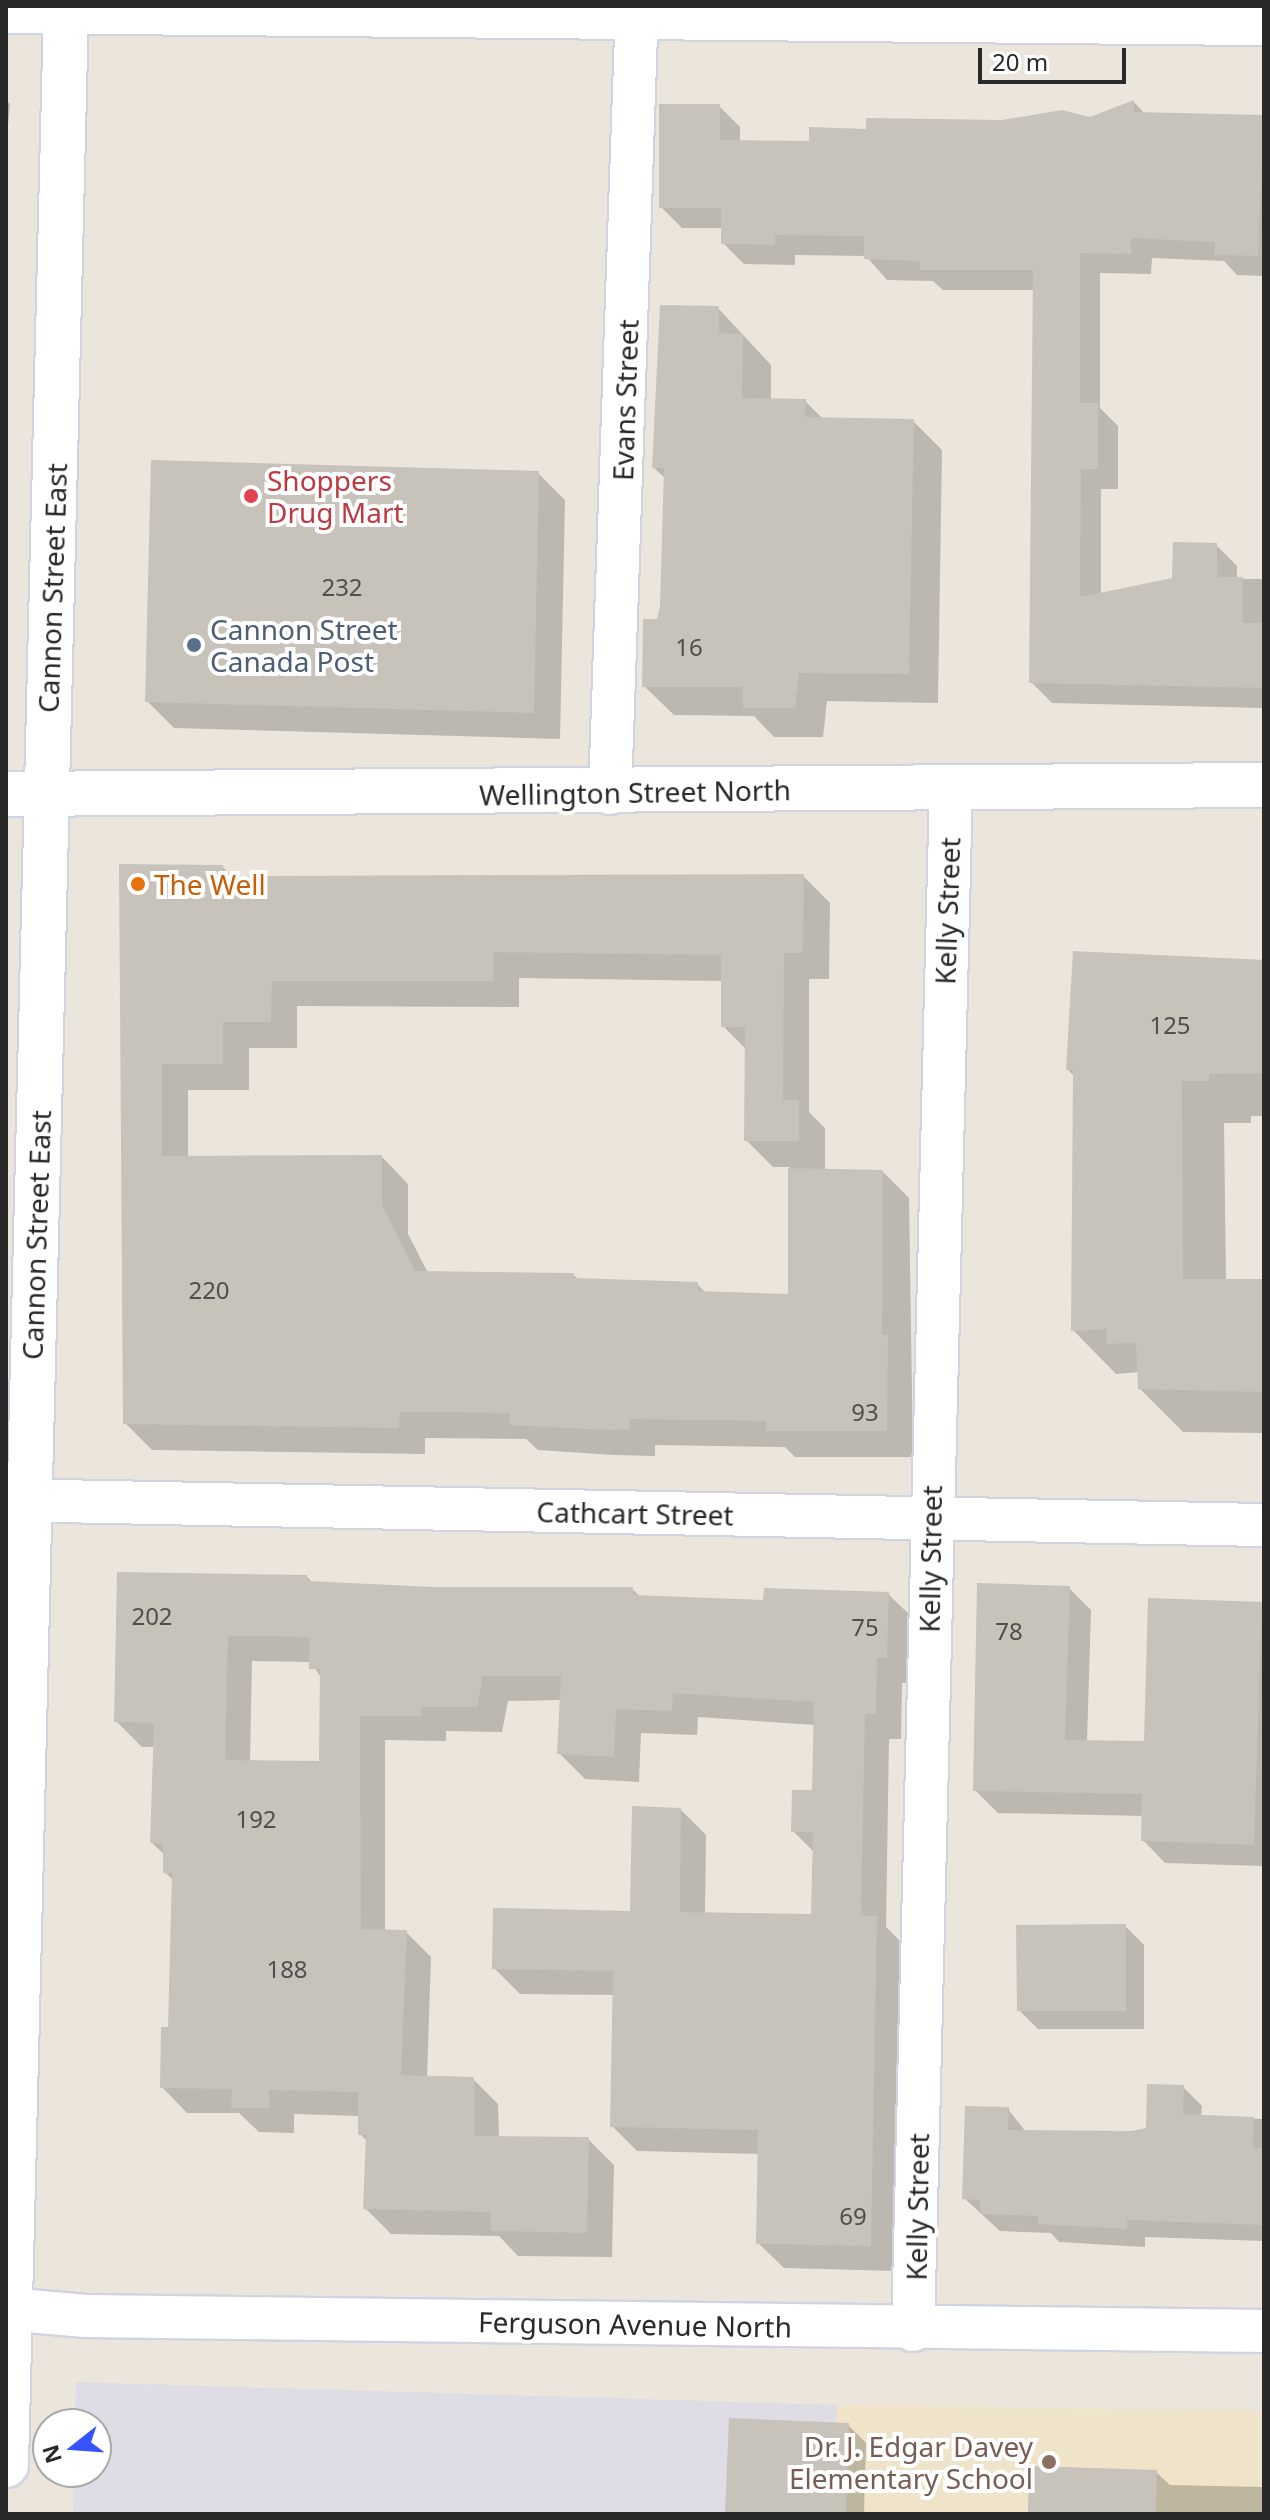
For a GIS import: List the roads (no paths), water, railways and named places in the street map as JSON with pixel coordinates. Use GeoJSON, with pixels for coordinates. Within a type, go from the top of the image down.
{"type":"FeatureCollection","features":[{"type":"Feature","properties":{"kind":"main road","name":"Cannon Street East"},"geometry":{"type":"LineString","coordinates":[[6,2465],[18,1501],[49,793],[66,10]]}},
{"type":"Feature","properties":{"kind":"main road","name":"Wellington Street North"},"geometry":{"type":"LineString","coordinates":[[6,794],[610,793],[1264,785]]}},
{"type":"Feature","properties":{"kind":"street"},"geometry":{"type":"LineString","coordinates":[[6,12],[637,11],[1264,24]]}},
{"type":"Feature","properties":{"kind":"street","name":"Evans Street"},"geometry":{"type":"LineString","coordinates":[[610,793],[637,11]]}},
{"type":"Feature","properties":{"kind":"street","name":"Kelly Street"},"geometry":{"type":"LineString","coordinates":[[913,2330],[951,788]]}},
{"type":"Feature","properties":{"kind":"street","name":"Cathcart Street"},"geometry":{"type":"LineString","coordinates":[[18,1501],[1264,1525]]}},
{"type":"Feature","properties":{"kind":"street","name":"Ferguson Avenue North"},"geometry":{"type":"LineString","coordinates":[[8,2310],[86,2316],[913,2330],[1264,2331]]}},
{"type":"Feature","properties":{"kind":"place","name":"Shoppers Drug Mart"},"geometry":{"type":"Point","coordinates":[251,496]}},
{"type":"Feature","properties":{"kind":"place","name":"Cannon Street Canada Post"},"geometry":{"type":"Point","coordinates":[194,645]}},
{"type":"Feature","properties":{"kind":"place","name":"The Well"},"geometry":{"type":"Point","coordinates":[138,884]}},
{"type":"Feature","properties":{"kind":"place","name":"Dr. J. Edgar Davey Elementary School"},"geometry":{"type":"Point","coordinates":[1049,2462]}}]}
